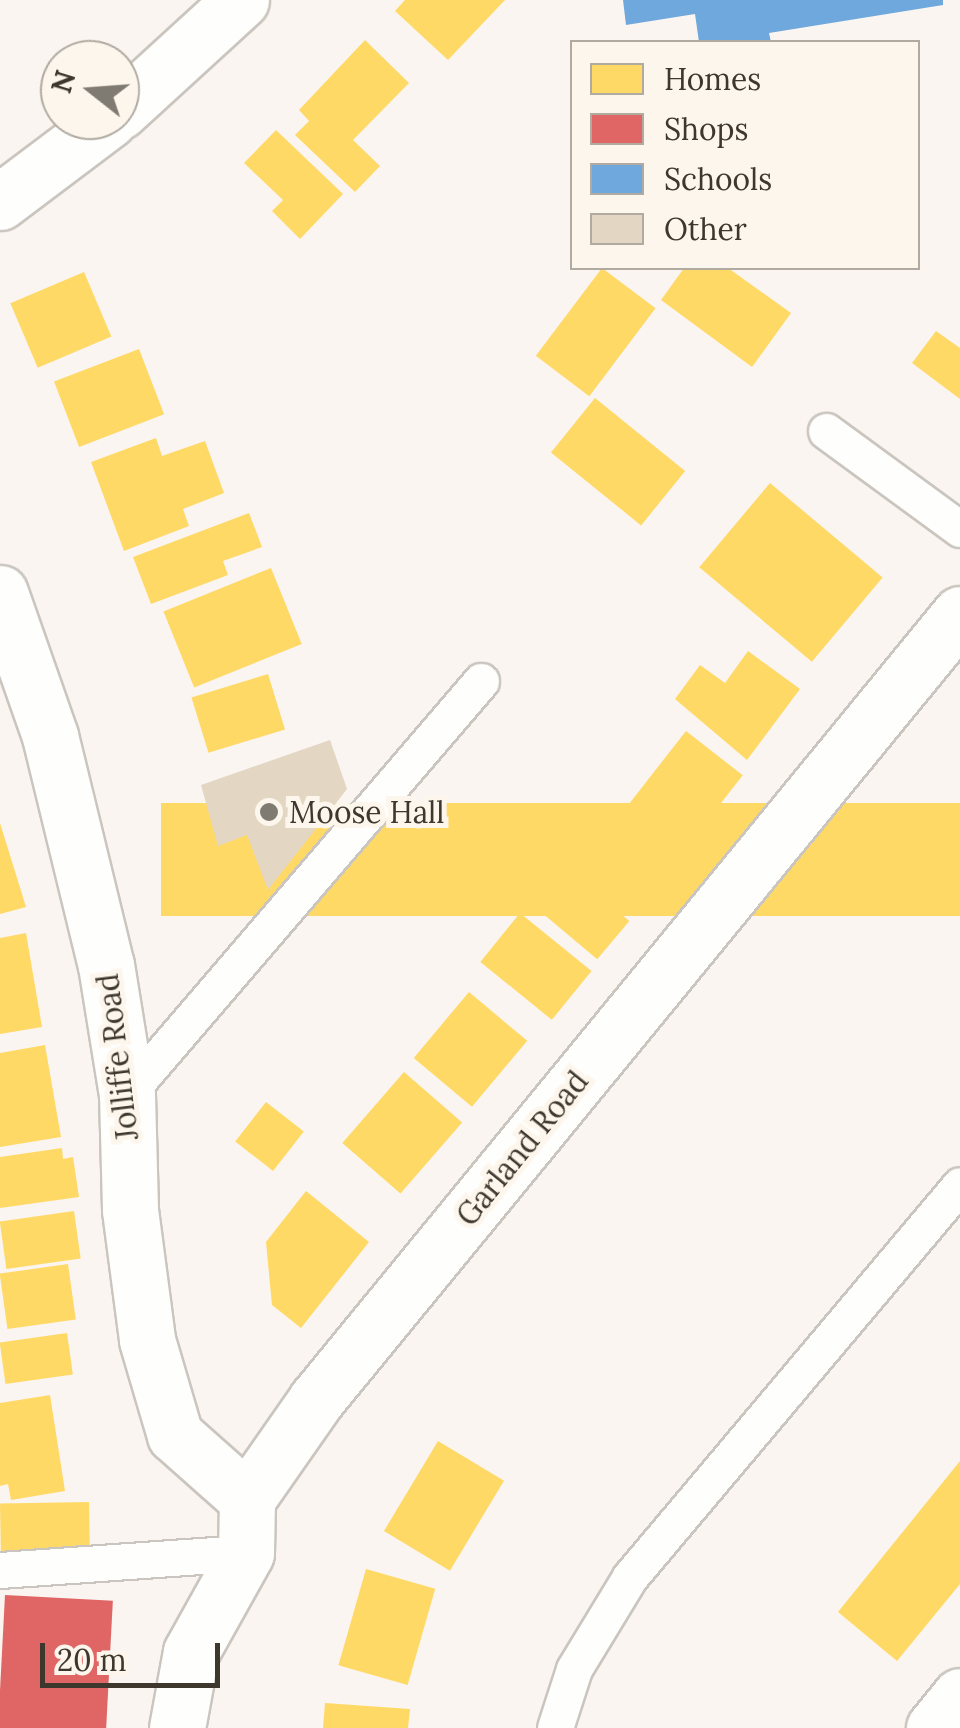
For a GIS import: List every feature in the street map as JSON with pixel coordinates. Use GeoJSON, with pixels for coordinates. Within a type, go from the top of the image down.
{"type":"FeatureCollection","features":[{"type":"Feature","properties":{"kind":"street"},"geometry":{"type":"LineString","coordinates":[[140,93],[241,0]]}},
{"type":"Feature","properties":{"kind":"street"},"geometry":{"type":"LineString","coordinates":[[0,202],[82,140]]}},
{"type":"Feature","properties":{"kind":"street","name":"Jolliffe Road"},"geometry":{"type":"LineString","coordinates":[[0,593],[50,736],[106,965],[127,1094],[130,1210],[152,1359],[176,1435],[247,1499]]}},
{"type":"Feature","properties":{"kind":"street","name":"Garland Road"},"geometry":{"type":"LineString","coordinates":[[247,1499],[316,1400],[960,614]]}},
{"type":"Feature","properties":{"kind":"street"},"geometry":{"type":"LineString","coordinates":[[177,1728],[191,1652],[246,1554],[247,1499]]}},
{"type":"Feature","properties":{"kind":"street"},"geometry":{"type":"LineString","coordinates":[[934,1728],[960,1696]]}},
{"type":"Feature","properties":{"kind":"lane"},"geometry":{"type":"LineString","coordinates":[[826,430],[960,528]]}},
{"type":"Feature","properties":{"kind":"lane"},"geometry":{"type":"LineString","coordinates":[[127,1094],[481,682]]}},
{"type":"Feature","properties":{"kind":"lane"},"geometry":{"type":"LineString","coordinates":[[555,1728],[574,1669],[630,1577],[960,1184]]}},
{"type":"Feature","properties":{"kind":"lane"},"geometry":{"type":"LineString","coordinates":[[0,1570],[246,1554]]}},
{"type":"Feature","properties":{"kind":"building: Homes"},"geometry":{"type":"Polygon","coordinates":[[[405,0],[505,0],[448,60],[395,11],[405,0]]]}},
{"type":"Feature","properties":{"kind":"building: Homes"},"geometry":{"type":"Polygon","coordinates":[[[365,40],[409,83],[353,140],[380,166],[355,192],[295,135],[309,121],[299,110],[365,40]]]}},
{"type":"Feature","properties":{"kind":"building: Homes"},"geometry":{"type":"Polygon","coordinates":[[[276,130],[343,194],[300,239],[272,211],[283,200],[244,163],[276,130]]]}},
{"type":"Feature","properties":{"kind":"building: Homes"},"geometry":{"type":"Polygon","coordinates":[[[600,270],[605,270],[656,308],[589,396],[536,356],[600,270]]]}},
{"type":"Feature","properties":{"kind":"building: Homes"},"geometry":{"type":"Polygon","coordinates":[[[683,270],[731,270],[791,313],[752,367],[661,300],[683,270]]]}},
{"type":"Feature","properties":{"kind":"building: Homes"},"geometry":{"type":"Polygon","coordinates":[[[84,272],[111,336],[38,368],[10,303],[84,272]]]}},
{"type":"Feature","properties":{"kind":"building: Homes"},"geometry":{"type":"Polygon","coordinates":[[[936,331],[960,348],[960,399],[912,363],[936,331]]]}},
{"type":"Feature","properties":{"kind":"building: Homes"},"geometry":{"type":"Polygon","coordinates":[[[139,349],[164,414],[79,447],[54,382],[139,349]]]}},
{"type":"Feature","properties":{"kind":"building: Homes"},"geometry":{"type":"Polygon","coordinates":[[[595,398],[685,471],[641,525],[551,452],[595,398]]]}},
{"type":"Feature","properties":{"kind":"building: Homes"},"geometry":{"type":"Polygon","coordinates":[[[156,438],[162,456],[205,441],[224,493],[183,509],[189,526],[124,551],[91,462],[156,438]]]}},
{"type":"Feature","properties":{"kind":"building: Homes"},"geometry":{"type":"Polygon","coordinates":[[[770,483],[883,577],[812,662],[699,567],[770,483]]]}},
{"type":"Feature","properties":{"kind":"building: Homes"},"geometry":{"type":"Polygon","coordinates":[[[249,513],[262,547],[223,561],[228,575],[151,604],[133,557],[249,513]]]}},
{"type":"Feature","properties":{"kind":"building: Homes"},"geometry":{"type":"Polygon","coordinates":[[[271,568],[302,644],[194,687],[163,611],[271,568]]]}},
{"type":"Feature","properties":{"kind":"building: Homes"},"geometry":{"type":"Polygon","coordinates":[[[748,651],[800,689],[747,760],[675,699],[700,665],[725,683],[748,651]]]}},
{"type":"Feature","properties":{"kind":"building: Homes"},"geometry":{"type":"Polygon","coordinates":[[[268,674],[285,729],[208,753],[191,697],[268,674]]]}},
{"type":"Feature","properties":{"kind":"building: Homes"},"geometry":{"type":"Polygon","coordinates":[[[686,731],[743,775],[682,853],[626,808],[686,731]]]}},
{"type":"Feature","properties":{"kind":"building: Homes"},"geometry":{"type":"Polygon","coordinates":[[[161,803],[960,803],[960,916],[161,916],[161,803]]]}},
{"type":"Feature","properties":{"kind":"building: Homes"},"geometry":{"type":"Polygon","coordinates":[[[603,816],[669,869],[641,904],[575,851],[603,816]]]}},
{"type":"Feature","properties":{"kind":"building: Homes"},"geometry":{"type":"Polygon","coordinates":[[[0,823],[26,907],[0,914],[0,823]]]}},
{"type":"Feature","properties":{"kind":"building: Homes"},"geometry":{"type":"Polygon","coordinates":[[[565,867],[629,921],[597,959],[533,905],[565,867]]]}},
{"type":"Feature","properties":{"kind":"building: Homes"},"geometry":{"type":"Polygon","coordinates":[[[520,913],[591,971],[552,1020],[480,962],[520,913]]]}},
{"type":"Feature","properties":{"kind":"building: Homes"},"geometry":{"type":"Polygon","coordinates":[[[26,933],[42,1027],[0,1034],[0,938],[26,933]]]}},
{"type":"Feature","properties":{"kind":"building: Homes"},"geometry":{"type":"Polygon","coordinates":[[[469,992],[527,1041],[472,1107],[414,1058],[469,992]]]}},
{"type":"Feature","properties":{"kind":"building: Homes"},"geometry":{"type":"Polygon","coordinates":[[[45,1045],[61,1137],[0,1147],[0,1053],[45,1045]]]}},
{"type":"Feature","properties":{"kind":"building: Homes"},"geometry":{"type":"Polygon","coordinates":[[[404,1072],[462,1123],[400,1193],[342,1143],[404,1072]]]}},
{"type":"Feature","properties":{"kind":"building: Homes"},"geometry":{"type":"Polygon","coordinates":[[[266,1102],[304,1132],[273,1171],[235,1141],[266,1102]]]}},
{"type":"Feature","properties":{"kind":"building: Homes"},"geometry":{"type":"Polygon","coordinates":[[[62,1148],[63,1159],[73,1157],[79,1197],[0,1208],[0,1157],[62,1148]]]}},
{"type":"Feature","properties":{"kind":"building: Homes"},"geometry":{"type":"Polygon","coordinates":[[[306,1191],[369,1242],[301,1328],[272,1305],[266,1242],[306,1191]]]}},
{"type":"Feature","properties":{"kind":"building: Homes"},"geometry":{"type":"Polygon","coordinates":[[[74,1211],[81,1259],[6,1269],[0,1221],[74,1211]]]}},
{"type":"Feature","properties":{"kind":"building: Homes"},"geometry":{"type":"Polygon","coordinates":[[[68,1264],[76,1319],[7,1329],[0,1274],[68,1264]]]}},
{"type":"Feature","properties":{"kind":"building: Homes"},"geometry":{"type":"Polygon","coordinates":[[[67,1333],[73,1375],[6,1384],[0,1342],[67,1333]]]}},
{"type":"Feature","properties":{"kind":"building: Homes"},"geometry":{"type":"Polygon","coordinates":[[[50,1395],[65,1491],[11,1500],[8,1484],[0,1486],[0,1403],[50,1395]]]}},
{"type":"Feature","properties":{"kind":"building: Homes"},"geometry":{"type":"Polygon","coordinates":[[[438,1441],[504,1481],[450,1571],[384,1531],[438,1441]]]}},
{"type":"Feature","properties":{"kind":"building: Homes"},"geometry":{"type":"Polygon","coordinates":[[[960,1461],[960,1584],[897,1661],[838,1612],[960,1461]]]}},
{"type":"Feature","properties":{"kind":"building: Homes"},"geometry":{"type":"Polygon","coordinates":[[[89,1502],[90,1559],[1,1561],[0,1504],[89,1502]]]}},
{"type":"Feature","properties":{"kind":"building: Homes"},"geometry":{"type":"Polygon","coordinates":[[[366,1569],[435,1589],[408,1685],[338,1665],[366,1569]]]}},
{"type":"Feature","properties":{"kind":"building: Homes"},"geometry":{"type":"Polygon","coordinates":[[[325,1703],[410,1709],[408,1728],[323,1728],[325,1703]]]}},
{"type":"Feature","properties":{"kind":"building: Shops"},"geometry":{"type":"Polygon","coordinates":[[[5,1595],[113,1601],[106,1728],[0,1728],[5,1595]]]}},
{"type":"Feature","properties":{"kind":"building: Schools"},"geometry":{"type":"Polygon","coordinates":[[[623,0],[943,0],[943,5],[769,33],[771,40],[699,40],[695,14],[626,25],[623,0]]]}},
{"type":"Feature","properties":{"kind":"building: Other","name":"Moose Hall"},"geometry":{"type":"Polygon","coordinates":[[[330,740],[347,789],[268,890],[247,835],[218,846],[201,785],[330,740]]]}},
{"type":"Feature","properties":{"kind":"place","name":"Moose Hall"},"geometry":{"type":"Point","coordinates":[269,812]}}]}
